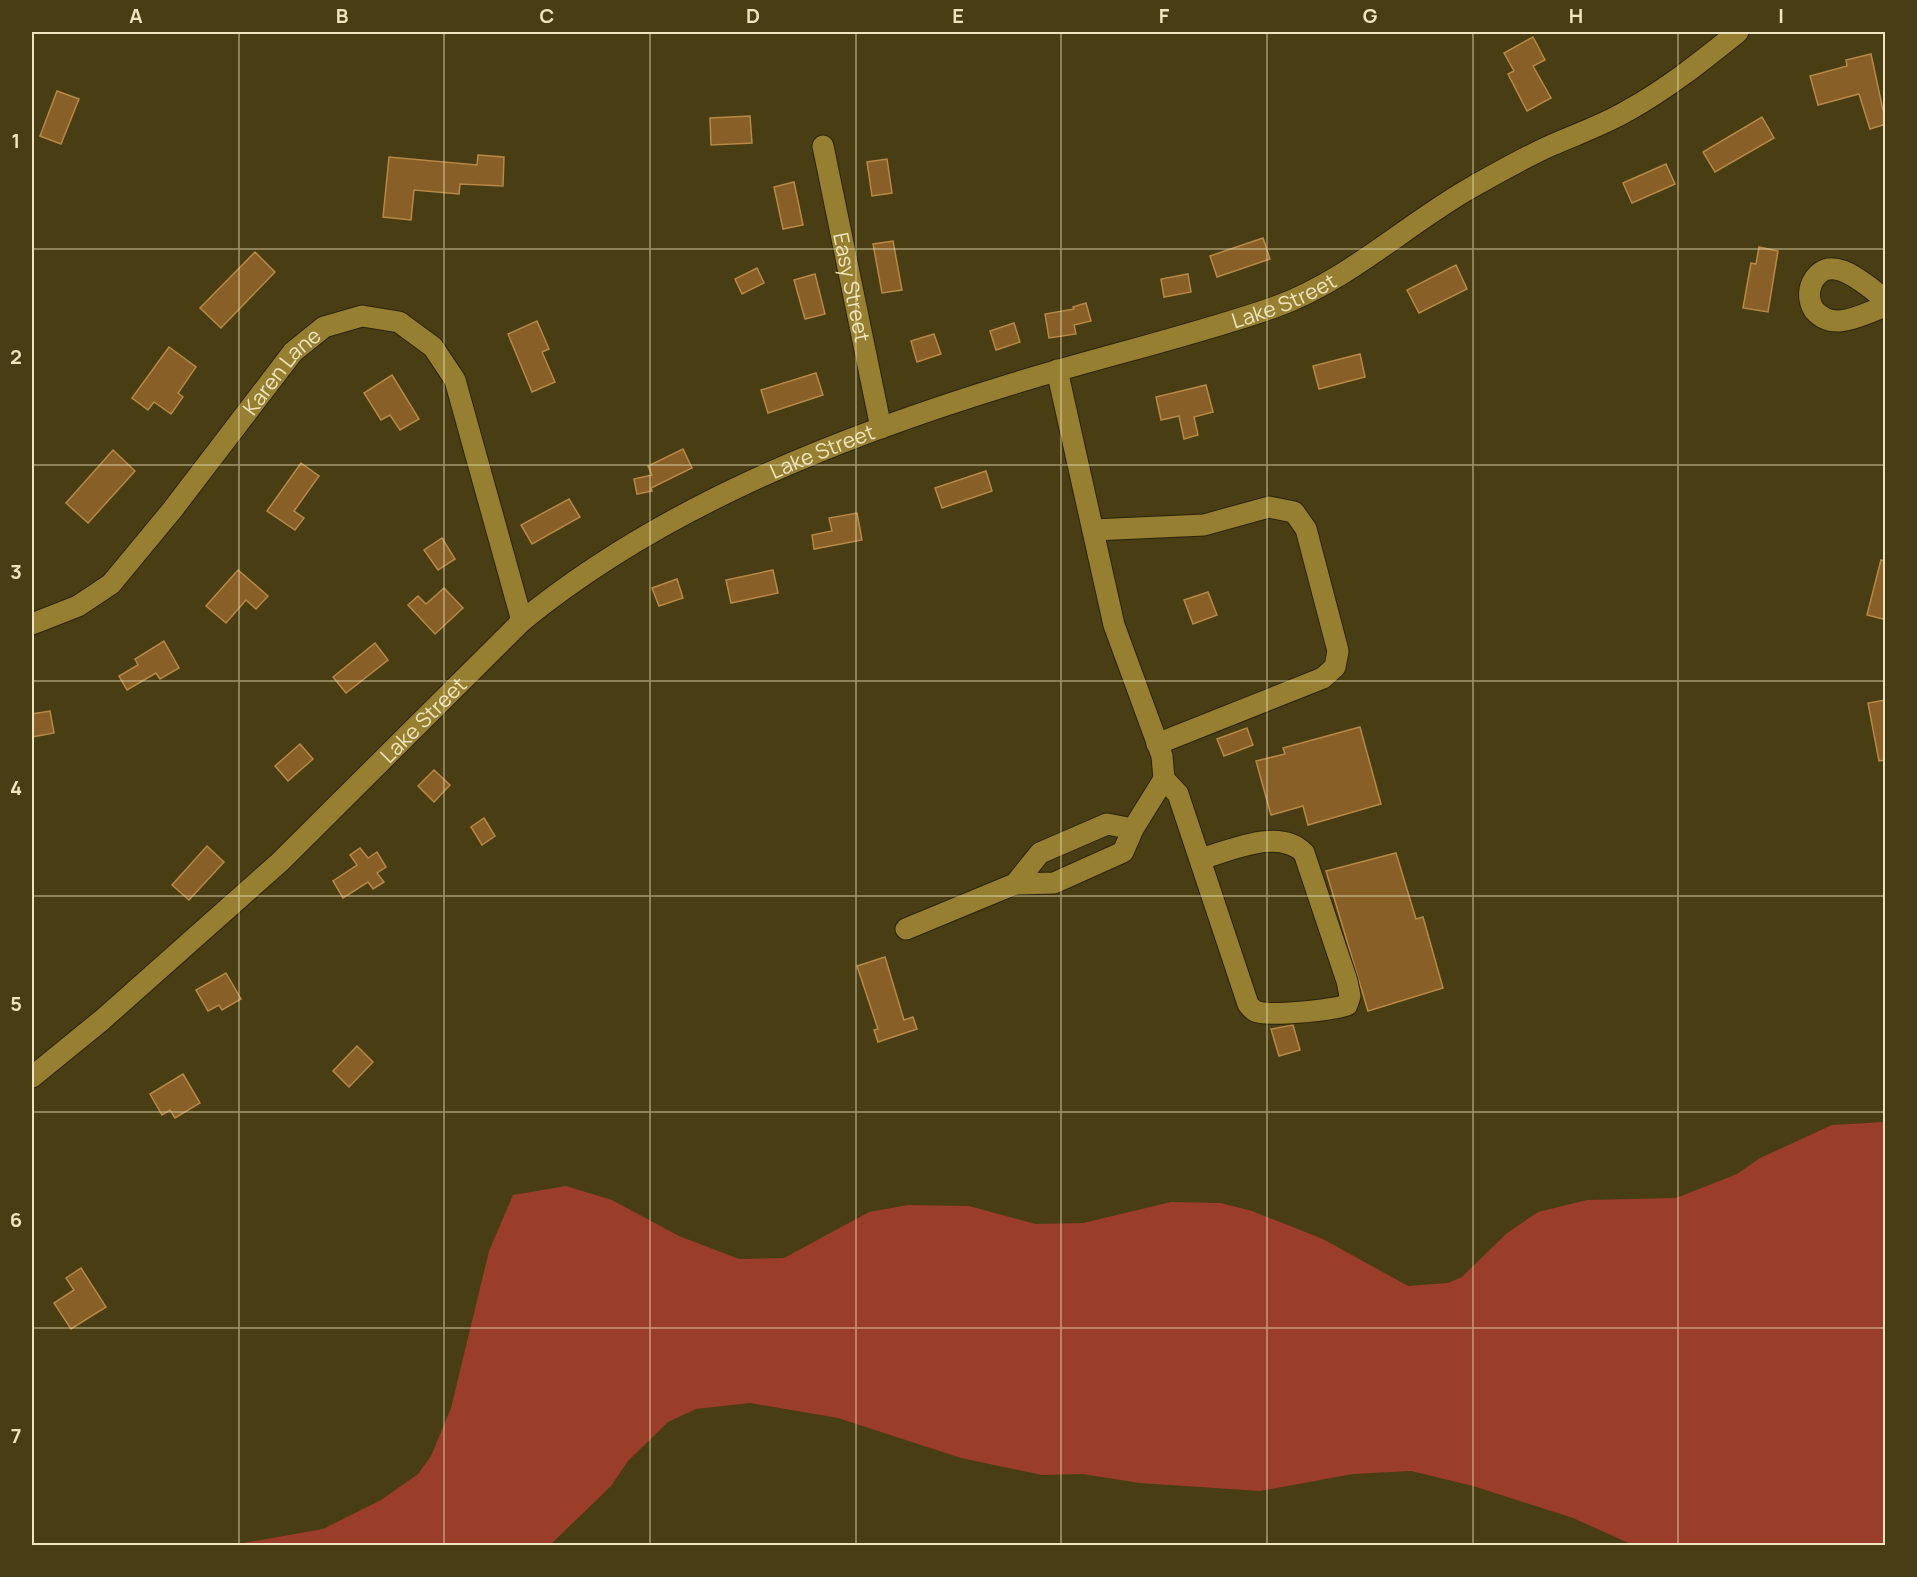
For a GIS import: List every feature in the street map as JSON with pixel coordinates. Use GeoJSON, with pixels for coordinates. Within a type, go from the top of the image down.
{"type":"FeatureCollection","features":[{"type":"Feature","properties":{"kind":"street","name":"Lake Street"},"geometry":{"type":"LineString","coordinates":[[32,1077],[102,1020],[280,862],[522,621],[564,587],[651,532],[789,464],[881,428],[1057,370],[1222,324],[1315,290],[1350,270],[1464,192],[1515,162],[1624,113],[1675,82],[1738,32]]}},
{"type":"Feature","properties":{"kind":"street","name":"Easy Street"},"geometry":{"type":"LineString","coordinates":[[823,146],[881,428]]}},
{"type":"Feature","properties":{"kind":"street"},"geometry":{"type":"LineString","coordinates":[[1886,300],[1851,274],[1837,269],[1826,270],[1817,276],[1809,295],[1814,310],[1831,322],[1842,322],[1886,306]]}},
{"type":"Feature","properties":{"kind":"street","name":"Karen Lane"},"geometry":{"type":"LineString","coordinates":[[32,624],[78,606],[111,584],[173,509],[293,352],[324,327],[362,316],[399,322],[433,347],[455,380],[522,621]]}},
{"type":"Feature","properties":{"kind":"street"},"geometry":{"type":"LineString","coordinates":[[1057,370],[1114,625],[1157,744],[1164,779],[1178,794],[1248,1004],[1255,1011],[1268,1013],[1333,1010],[1347,1005],[1350,996],[1347,981],[1304,853],[1295,844],[1282,840],[1265,842],[1200,859]]}},
{"type":"Feature","properties":{"kind":"street"},"geometry":{"type":"LineString","coordinates":[[1093,530],[1204,525],[1269,507],[1294,512],[1306,529],[1335,633],[1338,651],[1335,667],[1323,678],[1157,744]]}},
{"type":"Feature","properties":{"kind":"street"},"geometry":{"type":"LineString","coordinates":[[906,929],[1015,884],[1054,883],[1123,852],[1133,829],[1164,779]]}},
{"type":"Feature","properties":{"kind":"street"},"geometry":{"type":"LineString","coordinates":[[1015,884],[1040,853],[1107,824],[1133,829]]}},
{"type":"Feature","properties":{"kind":"shaded area"},"geometry":{"type":"Polygon","coordinates":[[[1885,1122],[1885,1545],[1633,1545],[1573,1518],[1473,1486],[1411,1471],[1353,1474],[1260,1491],[1139,1483],[1083,1474],[1042,1475],[961,1458],[838,1418],[750,1403],[696,1409],[668,1422],[628,1461],[611,1486],[550,1545],[232,1545],[323,1529],[381,1500],[418,1474],[431,1456],[451,1408],[489,1251],[513,1195],[566,1186],[612,1200],[679,1236],[739,1259],[784,1258],[869,1212],[908,1205],[969,1206],[1036,1224],[1083,1223],[1171,1202],[1221,1203],[1252,1211],[1323,1239],[1408,1286],[1448,1283],[1462,1277],[1507,1233],[1538,1212],[1587,1200],[1676,1198],[1737,1174],[1760,1158],[1832,1125],[1885,1122]]]}},
{"type":"Feature","properties":{"kind":"building"},"geometry":{"type":"Polygon","coordinates":[[[1533,37],[1545,60],[1533,66],[1551,98],[1527,111],[1508,74],[1514,71],[1504,53],[1533,37]]]}},
{"type":"Feature","properties":{"kind":"building"},"geometry":{"type":"Polygon","coordinates":[[[1871,54],[1886,124],[1870,129],[1859,94],[1818,105],[1810,76],[1847,66],[1846,60],[1871,54]]]}},
{"type":"Feature","properties":{"kind":"building"},"geometry":{"type":"Polygon","coordinates":[[[57,91],[79,99],[61,144],[40,136],[57,91]]]}},
{"type":"Feature","properties":{"kind":"building"},"geometry":{"type":"Polygon","coordinates":[[[750,116],[752,143],[711,145],[710,118],[750,116]]]}},
{"type":"Feature","properties":{"kind":"building"},"geometry":{"type":"Polygon","coordinates":[[[1762,117],[1774,138],[1715,172],[1703,152],[1762,117]]]}},
{"type":"Feature","properties":{"kind":"building"},"geometry":{"type":"Polygon","coordinates":[[[478,155],[504,157],[503,186],[460,184],[459,194],[414,190],[411,220],[383,217],[389,157],[477,165],[478,155]]]}},
{"type":"Feature","properties":{"kind":"building"},"geometry":{"type":"Polygon","coordinates":[[[887,159],[892,193],[872,196],[867,162],[887,159]]]}},
{"type":"Feature","properties":{"kind":"building"},"geometry":{"type":"Polygon","coordinates":[[[1666,164],[1675,184],[1632,203],[1623,183],[1666,164]]]}},
{"type":"Feature","properties":{"kind":"building"},"geometry":{"type":"Polygon","coordinates":[[[794,182],[803,225],[783,229],[774,187],[794,182]]]}},
{"type":"Feature","properties":{"kind":"building"},"geometry":{"type":"Polygon","coordinates":[[[1263,238],[1270,259],[1217,277],[1210,256],[1263,238]]]}},
{"type":"Feature","properties":{"kind":"building"},"geometry":{"type":"Polygon","coordinates":[[[893,241],[902,290],[882,293],[873,244],[893,241]]]}},
{"type":"Feature","properties":{"kind":"building"},"geometry":{"type":"Polygon","coordinates":[[[1759,247],[1778,251],[1768,312],[1743,308],[1751,263],[1756,264],[1759,247]]]}},
{"type":"Feature","properties":{"kind":"building"},"geometry":{"type":"Polygon","coordinates":[[[255,252],[275,272],[221,328],[200,308],[255,252]]]}},
{"type":"Feature","properties":{"kind":"building"},"geometry":{"type":"Polygon","coordinates":[[[1456,265],[1467,289],[1419,313],[1407,290],[1456,265]]]}},
{"type":"Feature","properties":{"kind":"building"},"geometry":{"type":"Polygon","coordinates":[[[757,268],[764,283],[742,294],[735,279],[757,268]]]}},
{"type":"Feature","properties":{"kind":"building"},"geometry":{"type":"Polygon","coordinates":[[[815,274],[825,314],[805,319],[794,280],[815,274]]]}},
{"type":"Feature","properties":{"kind":"building"},"geometry":{"type":"Polygon","coordinates":[[[1188,274],[1191,292],[1164,297],[1161,279],[1188,274]]]}},
{"type":"Feature","properties":{"kind":"building"},"geometry":{"type":"Polygon","coordinates":[[[1086,303],[1091,321],[1074,325],[1076,334],[1049,338],[1045,314],[1074,309],[1073,307],[1086,303]]]}},
{"type":"Feature","properties":{"kind":"building"},"geometry":{"type":"Polygon","coordinates":[[[537,321],[549,349],[542,352],[555,382],[532,392],[508,334],[537,321]]]}},
{"type":"Feature","properties":{"kind":"building"},"geometry":{"type":"Polygon","coordinates":[[[1014,323],[1020,342],[996,350],[990,331],[1014,323]]]}},
{"type":"Feature","properties":{"kind":"building"},"geometry":{"type":"Polygon","coordinates":[[[934,334],[941,354],[917,362],[911,341],[934,334]]]}},
{"type":"Feature","properties":{"kind":"building"},"geometry":{"type":"Polygon","coordinates":[[[169,347],[196,367],[178,393],[183,397],[171,414],[154,402],[148,410],[132,398],[169,347]]]}},
{"type":"Feature","properties":{"kind":"building"},"geometry":{"type":"Polygon","coordinates":[[[1360,354],[1365,377],[1319,389],[1313,366],[1360,354]]]}},
{"type":"Feature","properties":{"kind":"building"},"geometry":{"type":"Polygon","coordinates":[[[816,373],[823,395],[768,413],[761,390],[816,373]]]}},
{"type":"Feature","properties":{"kind":"building"},"geometry":{"type":"Polygon","coordinates":[[[392,375],[419,419],[400,430],[390,415],[381,420],[364,393],[392,375]]]}},
{"type":"Feature","properties":{"kind":"building"},"geometry":{"type":"Polygon","coordinates":[[[1206,385],[1213,412],[1194,417],[1198,435],[1184,439],[1179,416],[1161,420],[1156,397],[1206,385]]]}},
{"type":"Feature","properties":{"kind":"building"},"geometry":{"type":"Polygon","coordinates":[[[683,449],[692,468],[651,488],[652,491],[637,494],[634,479],[652,475],[648,466],[683,449]]]}},
{"type":"Feature","properties":{"kind":"building"},"geometry":{"type":"Polygon","coordinates":[[[113,450],[135,471],[88,523],[66,503],[113,450]]]}},
{"type":"Feature","properties":{"kind":"building"},"geometry":{"type":"Polygon","coordinates":[[[301,463],[319,476],[294,511],[304,518],[295,530],[267,511],[301,463]]]}},
{"type":"Feature","properties":{"kind":"building"},"geometry":{"type":"Polygon","coordinates":[[[986,471],[992,491],[942,508],[935,488],[986,471]]]}},
{"type":"Feature","properties":{"kind":"building"},"geometry":{"type":"Polygon","coordinates":[[[569,499],[580,517],[532,544],[521,525],[569,499]]]}},
{"type":"Feature","properties":{"kind":"building"},"geometry":{"type":"Polygon","coordinates":[[[857,513],[862,540],[814,549],[812,535],[832,531],[829,518],[857,513]]]}},
{"type":"Feature","properties":{"kind":"building"},"geometry":{"type":"Polygon","coordinates":[[[442,538],[455,559],[438,570],[424,550],[442,538]]]}},
{"type":"Feature","properties":{"kind":"building"},"geometry":{"type":"Polygon","coordinates":[[[1881,560],[1886,561],[1886,618],[1883,619],[1867,615],[1881,560]]]}},
{"type":"Feature","properties":{"kind":"building"},"geometry":{"type":"Polygon","coordinates":[[[238,570],[268,596],[256,609],[246,600],[226,623],[206,606],[238,570]]]}},
{"type":"Feature","properties":{"kind":"building"},"geometry":{"type":"Polygon","coordinates":[[[773,570],[778,593],[731,603],[726,580],[773,570]]]}},
{"type":"Feature","properties":{"kind":"building"},"geometry":{"type":"Polygon","coordinates":[[[677,579],[683,598],[659,606],[652,588],[677,579]]]}},
{"type":"Feature","properties":{"kind":"building"},"geometry":{"type":"Polygon","coordinates":[[[444,588],[463,608],[435,634],[408,605],[418,596],[426,604],[444,588]]]}},
{"type":"Feature","properties":{"kind":"building"},"geometry":{"type":"Polygon","coordinates":[[[1208,592],[1217,615],[1193,624],[1184,600],[1208,592]]]}},
{"type":"Feature","properties":{"kind":"building"},"geometry":{"type":"Polygon","coordinates":[[[164,641],[179,668],[160,679],[156,673],[127,690],[119,676],[138,665],[135,659],[164,641]]]}},
{"type":"Feature","properties":{"kind":"building"},"geometry":{"type":"Polygon","coordinates":[[[375,643],[388,660],[346,693],[333,677],[375,643]]]}},
{"type":"Feature","properties":{"kind":"building"},"geometry":{"type":"Polygon","coordinates":[[[1886,700],[1886,760],[1879,761],[1868,703],[1886,700]]]}},
{"type":"Feature","properties":{"kind":"building"},"geometry":{"type":"Polygon","coordinates":[[[50,711],[54,733],[32,737],[32,714],[50,711]]]}},
{"type":"Feature","properties":{"kind":"building"},"geometry":{"type":"Polygon","coordinates":[[[1360,727],[1381,804],[1308,825],[1303,806],[1271,815],[1256,761],[1285,754],[1283,748],[1360,727]]]}},
{"type":"Feature","properties":{"kind":"building"},"geometry":{"type":"Polygon","coordinates":[[[1247,728],[1253,745],[1224,756],[1217,739],[1247,728]]]}},
{"type":"Feature","properties":{"kind":"building"},"geometry":{"type":"Polygon","coordinates":[[[300,744],[313,759],[288,781],[275,766],[300,744]]]}},
{"type":"Feature","properties":{"kind":"building"},"geometry":{"type":"Polygon","coordinates":[[[434,770],[450,785],[434,802],[418,786],[434,770]]]}},
{"type":"Feature","properties":{"kind":"building"},"geometry":{"type":"Polygon","coordinates":[[[484,818],[495,836],[482,845],[471,827],[484,818]]]}},
{"type":"Feature","properties":{"kind":"building"},"geometry":{"type":"Polygon","coordinates":[[[207,846],[224,862],[189,900],[172,885],[207,846]]]}},
{"type":"Feature","properties":{"kind":"building"},"geometry":{"type":"Polygon","coordinates":[[[360,848],[368,858],[377,852],[386,867],[377,873],[384,882],[373,889],[368,882],[343,898],[333,881],[357,865],[350,855],[360,848]]]}},
{"type":"Feature","properties":{"kind":"building"},"geometry":{"type":"Polygon","coordinates":[[[1396,853],[1416,919],[1423,917],[1443,988],[1368,1011],[1326,871],[1396,853]]]}},
{"type":"Feature","properties":{"kind":"building"},"geometry":{"type":"Polygon","coordinates":[[[885,957],[904,1020],[913,1017],[917,1029],[878,1042],[874,1030],[878,1029],[857,966],[885,957]]]}},
{"type":"Feature","properties":{"kind":"building"},"geometry":{"type":"Polygon","coordinates":[[[226,973],[241,999],[222,1010],[219,1005],[208,1011],[196,990],[226,973]]]}},
{"type":"Feature","properties":{"kind":"building"},"geometry":{"type":"Polygon","coordinates":[[[1293,1025],[1300,1050],[1279,1056],[1271,1029],[1293,1025]]]}},
{"type":"Feature","properties":{"kind":"building"},"geometry":{"type":"Polygon","coordinates":[[[357,1046],[373,1062],[349,1087],[333,1071],[357,1046]]]}},
{"type":"Feature","properties":{"kind":"building"},"geometry":{"type":"Polygon","coordinates":[[[183,1074],[200,1103],[175,1118],[170,1110],[162,1115],[150,1094],[183,1074]]]}},
{"type":"Feature","properties":{"kind":"building"},"geometry":{"type":"Polygon","coordinates":[[[81,1268],[106,1307],[71,1329],[54,1303],[74,1290],[66,1278],[81,1268]]]}}]}
